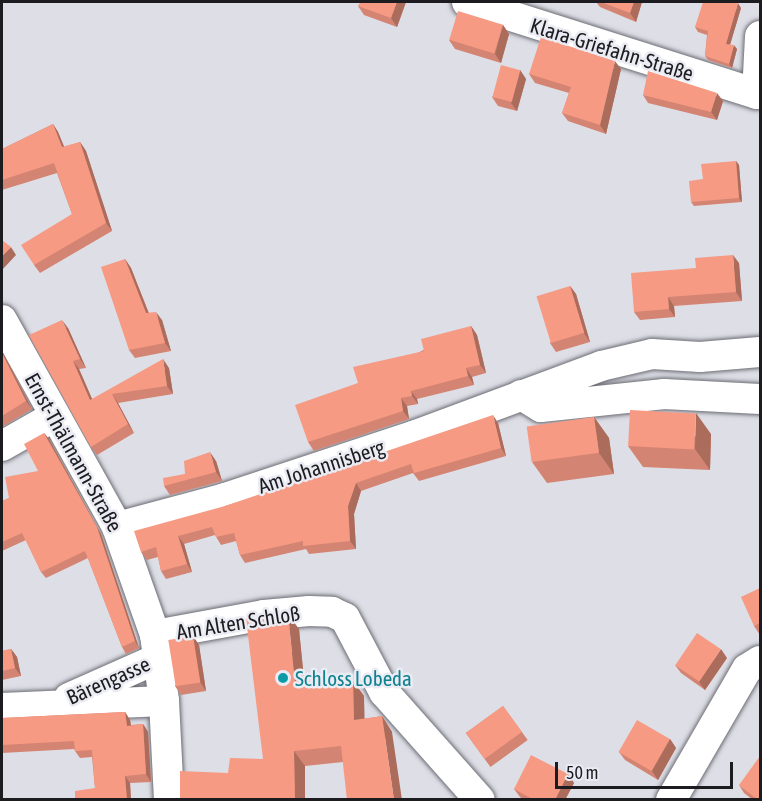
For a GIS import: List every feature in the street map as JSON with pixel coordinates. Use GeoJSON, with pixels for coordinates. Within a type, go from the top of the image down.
{"type":"FeatureCollection","features":[{"type":"Feature","properties":{"kind":"street","name":"Klara-Griefahn-Straße"},"geometry":{"type":"LineString","coordinates":[[467,2],[757,94],[760,36]]}},
{"type":"Feature","properties":{"kind":"street","name":"Ernst-Thälmann-Straße"},"geometry":{"type":"LineString","coordinates":[[2,320],[53,417],[117,527],[157,646],[164,701],[169,800]]}},
{"type":"Feature","properties":{"kind":"street","name":"Am Johannisberg"},"geometry":{"type":"LineString","coordinates":[[117,527],[235,495],[413,436],[601,366],[652,354],[699,357],[760,352]]}},
{"type":"Feature","properties":{"kind":"street"},"geometry":{"type":"LineString","coordinates":[[521,395],[541,407],[664,394],[760,399]]}},
{"type":"Feature","properties":{"kind":"street"},"geometry":{"type":"LineString","coordinates":[[2,446],[53,417]]}},
{"type":"Feature","properties":{"kind":"street","name":"Am Alten Schloß"},"geometry":{"type":"LineString","coordinates":[[157,646],[275,614],[309,611],[345,618],[384,692],[480,800]]}},
{"type":"Feature","properties":{"kind":"street","name":"Bärengasse"},"geometry":{"type":"LineString","coordinates":[[58,703],[157,646]]}},
{"type":"Feature","properties":{"kind":"street"},"geometry":{"type":"LineString","coordinates":[[671,800],[747,669],[760,661]]}},
{"type":"Feature","properties":{"kind":"street","name":"Bärengasse"},"geometry":{"type":"LineString","coordinates":[[2,708],[58,703],[164,701]]}},
{"type":"Feature","properties":{"kind":"building"},"geometry":{"type":"Polygon","coordinates":[[[360,2],[397,2],[391,18],[358,6],[360,2]]]}},
{"type":"Feature","properties":{"kind":"building"},"geometry":{"type":"Polygon","coordinates":[[[601,2],[634,2],[630,13],[601,2]]]}},
{"type":"Feature","properties":{"kind":"building"},"geometry":{"type":"Polygon","coordinates":[[[703,2],[738,3],[726,44],[734,45],[729,64],[705,56],[708,31],[695,27],[703,2]]]}},
{"type":"Feature","properties":{"kind":"building"},"geometry":{"type":"Polygon","coordinates":[[[458,11],[503,25],[494,53],[449,40],[458,11]]]}},
{"type":"Feature","properties":{"kind":"building"},"geometry":{"type":"Polygon","coordinates":[[[541,37],[615,61],[600,125],[562,113],[571,87],[529,74],[541,37]]]}},
{"type":"Feature","properties":{"kind":"building"},"geometry":{"type":"Polygon","coordinates":[[[501,65],[520,70],[512,102],[492,97],[501,65]]]}},
{"type":"Feature","properties":{"kind":"building"},"geometry":{"type":"Polygon","coordinates":[[[648,71],[717,93],[711,112],[643,95],[648,71]]]}},
{"type":"Feature","properties":{"kind":"building"},"geometry":{"type":"Polygon","coordinates":[[[53,124],[62,147],[80,142],[106,223],[34,265],[21,245],[72,214],[54,163],[2,180],[2,149],[53,124]]]}},
{"type":"Feature","properties":{"kind":"building"},"geometry":{"type":"Polygon","coordinates":[[[736,161],[739,198],[691,202],[689,181],[703,179],[701,164],[736,161]]]}},
{"type":"Feature","properties":{"kind":"building"},"geometry":{"type":"Polygon","coordinates":[[[2,240],[11,247],[2,256],[2,240]]]}},
{"type":"Feature","properties":{"kind":"building"},"geometry":{"type":"Polygon","coordinates":[[[733,255],[736,292],[668,297],[669,309],[634,312],[631,273],[696,268],[695,258],[733,255]]]}},
{"type":"Feature","properties":{"kind":"building"},"geometry":{"type":"Polygon","coordinates":[[[125,259],[146,313],[156,312],[165,343],[129,350],[101,267],[125,259]]]}},
{"type":"Feature","properties":{"kind":"building"},"geometry":{"type":"Polygon","coordinates":[[[570,286],[584,333],[551,343],[537,296],[570,286]]]}},
{"type":"Feature","properties":{"kind":"building"},"geometry":{"type":"Polygon","coordinates":[[[62,320],[80,359],[73,361],[90,400],[163,359],[167,386],[112,394],[128,424],[91,447],[29,335],[62,320]]]}},
{"type":"Feature","properties":{"kind":"building"},"geometry":{"type":"Polygon","coordinates":[[[471,326],[480,365],[466,368],[468,376],[411,391],[412,396],[401,398],[403,411],[308,442],[295,405],[358,383],[353,367],[424,351],[421,339],[471,326]]]}},
{"type":"Feature","properties":{"kind":"building"},"geometry":{"type":"Polygon","coordinates":[[[2,353],[26,401],[2,416],[2,353]]]}},
{"type":"Feature","properties":{"kind":"building"},"geometry":{"type":"Polygon","coordinates":[[[630,410],[696,413],[694,449],[628,446],[630,410]]]}},
{"type":"Feature","properties":{"kind":"building"},"geometry":{"type":"Polygon","coordinates":[[[493,415],[501,448],[414,473],[411,464],[356,483],[348,506],[350,541],[303,546],[303,541],[240,555],[234,533],[216,537],[212,527],[178,536],[187,564],[161,571],[156,547],[141,552],[134,531],[225,506],[493,415]]]}},
{"type":"Feature","properties":{"kind":"building"},"geometry":{"type":"Polygon","coordinates":[[[594,417],[599,453],[532,462],[527,426],[594,417]]]}},
{"type":"Feature","properties":{"kind":"building"},"geometry":{"type":"Polygon","coordinates":[[[44,433],[97,527],[135,641],[122,647],[85,551],[41,572],[22,533],[2,542],[2,501],[9,498],[5,477],[38,471],[24,444],[44,433]]]}},
{"type":"Feature","properties":{"kind":"building"},"geometry":{"type":"Polygon","coordinates":[[[210,452],[216,472],[164,486],[163,478],[185,474],[184,461],[210,452]]]}},
{"type":"Feature","properties":{"kind":"building"},"geometry":{"type":"Polygon","coordinates":[[[760,588],[760,623],[754,626],[741,597],[760,588]]]}},
{"type":"Feature","properties":{"kind":"building","name":"Schloss Lobeda"},"geometry":{"type":"Polygon","coordinates":[[[288,614],[295,683],[353,681],[354,720],[382,716],[394,800],[347,800],[341,746],[294,751],[295,800],[180,800],[180,771],[228,773],[230,758],[263,759],[246,619],[288,614]]]}},
{"type":"Feature","properties":{"kind":"building"},"geometry":{"type":"Polygon","coordinates":[[[697,633],[721,649],[699,682],[675,665],[697,633]]]}},
{"type":"Feature","properties":{"kind":"building"},"geometry":{"type":"Polygon","coordinates":[[[193,636],[200,682],[176,686],[168,640],[193,636]]]}},
{"type":"Feature","properties":{"kind":"building"},"geometry":{"type":"Polygon","coordinates":[[[11,649],[15,668],[2,671],[2,651],[11,649]]]}},
{"type":"Feature","properties":{"kind":"building"},"geometry":{"type":"Polygon","coordinates":[[[503,706],[522,732],[485,759],[466,733],[503,706]]]}},
{"type":"Feature","properties":{"kind":"building"},"geometry":{"type":"Polygon","coordinates":[[[125,712],[127,726],[143,724],[146,774],[125,776],[127,800],[75,800],[75,791],[95,788],[92,750],[75,751],[74,741],[2,745],[2,718],[125,712]]]}},
{"type":"Feature","properties":{"kind":"building"},"geometry":{"type":"Polygon","coordinates":[[[637,720],[670,739],[651,771],[618,752],[637,720]]]}},
{"type":"Feature","properties":{"kind":"building"},"geometry":{"type":"Polygon","coordinates":[[[531,755],[568,774],[555,800],[534,800],[514,789],[531,755]]]}},
{"type":"Feature","properties":{"kind":"building"},"geometry":{"type":"Polygon","coordinates":[[[760,756],[760,800],[758,800],[739,785],[760,756]]]}},
{"type":"Feature","properties":{"kind":"place","name":"Schloss Lobeda"},"geometry":{"type":"Point","coordinates":[283,678]}}]}
